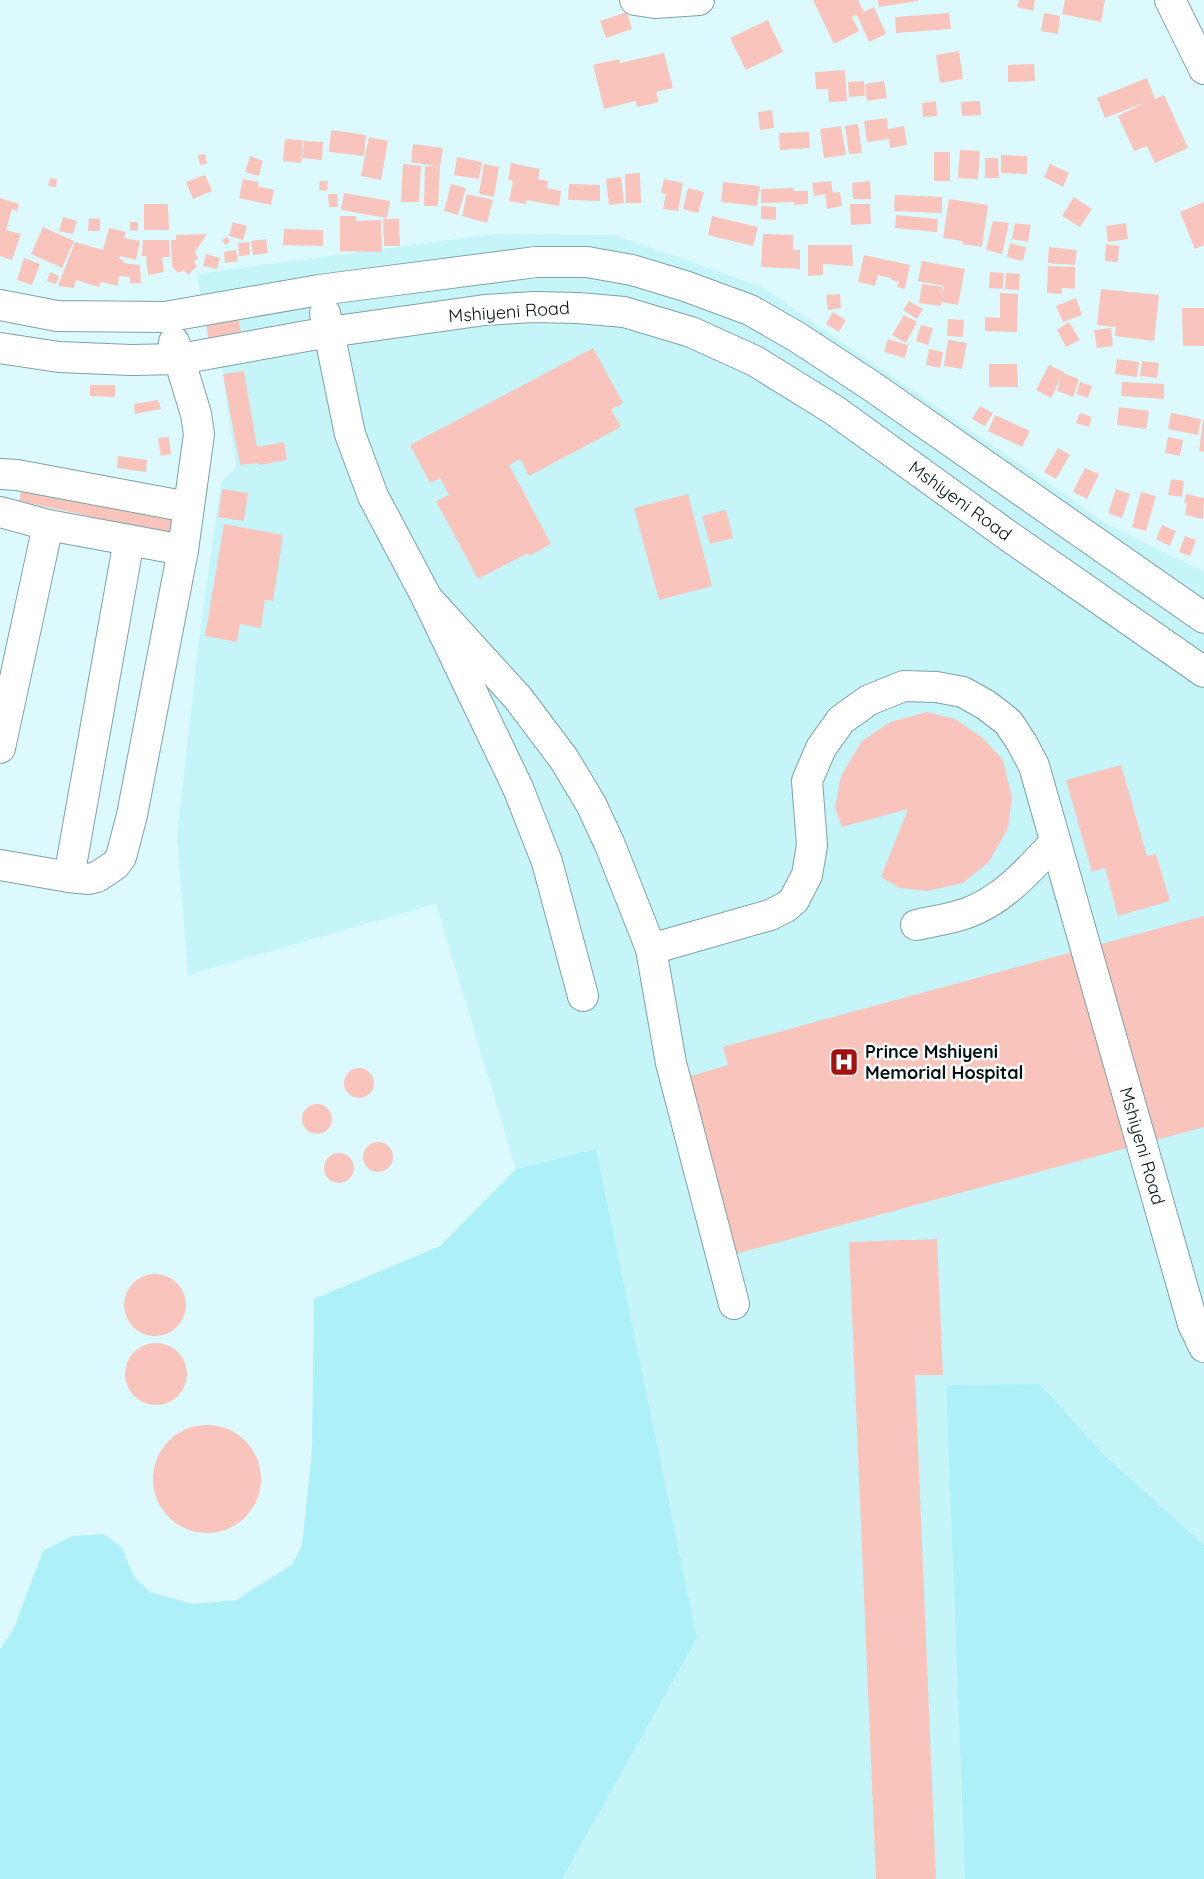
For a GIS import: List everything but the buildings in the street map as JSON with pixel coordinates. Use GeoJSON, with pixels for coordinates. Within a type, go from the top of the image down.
{"type":"FeatureCollection","features":[{"type":"Feature","properties":{"kind":"street"},"geometry":{"type":"LineString","coordinates":[[635,0],[655,3],[699,0]]}},
{"type":"Feature","properties":{"kind":"street"},"geometry":{"type":"LineString","coordinates":[[1170,0],[1204,69]]}},
{"type":"Feature","properties":{"kind":"street"},"geometry":{"type":"LineString","coordinates":[[0,305],[57,316],[165,316],[319,290],[536,262],[587,262],[632,270],[685,286],[750,310],[796,336],[1204,618]]}},
{"type":"Feature","properties":{"kind":"street"},"geometry":{"type":"LineString","coordinates":[[319,290],[350,434],[373,496],[427,598],[518,788],[547,862],[583,996]]}},
{"type":"Feature","properties":{"kind":"street","name":"Mshiyeni Road"},"geometry":{"type":"LineString","coordinates":[[0,348],[59,357],[130,360],[180,359],[329,332],[485,310],[534,307],[624,312],[691,332],[755,361],[834,410],[1028,550],[1202,668]]}},
{"type":"Feature","properties":{"kind":"street"},"geometry":{"type":"LineString","coordinates":[[0,865],[89,879],[97,877],[115,865],[122,852],[132,815],[183,550],[199,434],[196,414],[165,316]]}},
{"type":"Feature","properties":{"kind":"street"},"geometry":{"type":"LineString","coordinates":[[0,474],[17,475],[188,507]]}},
{"type":"Feature","properties":{"kind":"street"},"geometry":{"type":"LineString","coordinates":[[0,512],[48,525],[183,550]]}},
{"type":"Feature","properties":{"kind":"street"},"geometry":{"type":"LineString","coordinates":[[0,748],[48,525]]}},
{"type":"Feature","properties":{"kind":"street"},"geometry":{"type":"LineString","coordinates":[[69,877],[129,540]]}},
{"type":"Feature","properties":{"kind":"street"},"geometry":{"type":"LineString","coordinates":[[427,598],[518,699],[564,759],[591,804],[610,845],[651,949],[671,1063],[734,1304]]}},
{"type":"Feature","properties":{"kind":"street","name":"Mshiyeni Road"},"geometry":{"type":"LineString","coordinates":[[651,949],[770,915],[794,900],[807,875],[812,845],[807,781],[821,748],[841,720],[869,700],[904,686],[936,687],[963,692],[986,705],[1008,722],[1034,766],[1192,1324],[1204,1347]]}},
{"type":"Feature","properties":{"kind":"street"},"geometry":{"type":"LineString","coordinates":[[916,925],[967,913],[988,903],[1014,885],[1054,843]]}},
{"type":"Feature","properties":{"kind":"shaded area","name":"Prince Mshiyeni Memorial Hospital"},"geometry":{"type":"Polygon","coordinates":[[[495,234],[614,235],[760,286],[1110,526],[1204,572],[1204,1545],[1103,1454],[1040,1384],[946,1386],[965,1879],[562,1879],[697,1638],[596,1150],[516,1169],[436,904],[188,975],[177,836],[199,639],[221,483],[236,467],[221,362],[212,363],[197,274],[495,234]]]}},
{"type":"Feature","properties":{"kind":"shaded area"},"geometry":{"type":"Polygon","coordinates":[[[596,1149],[697,1638],[562,1879],[0,1879],[0,1650],[14,1628],[43,1551],[72,1536],[104,1534],[122,1548],[134,1577],[150,1592],[192,1604],[236,1600],[293,1564],[302,1545],[312,1451],[314,1299],[440,1246],[516,1169],[596,1149]]]}},
{"type":"Feature","properties":{"kind":"shaded area"},"geometry":{"type":"Polygon","coordinates":[[[1040,1384],[1103,1454],[1204,1545],[1204,1879],[965,1879],[946,1385],[1040,1384]]]}},
{"type":"Feature","properties":{"kind":"place","name":"Prince Mshiyeni Memorial Hospital"},"geometry":{"type":"Point","coordinates":[844,1062]}}]}
